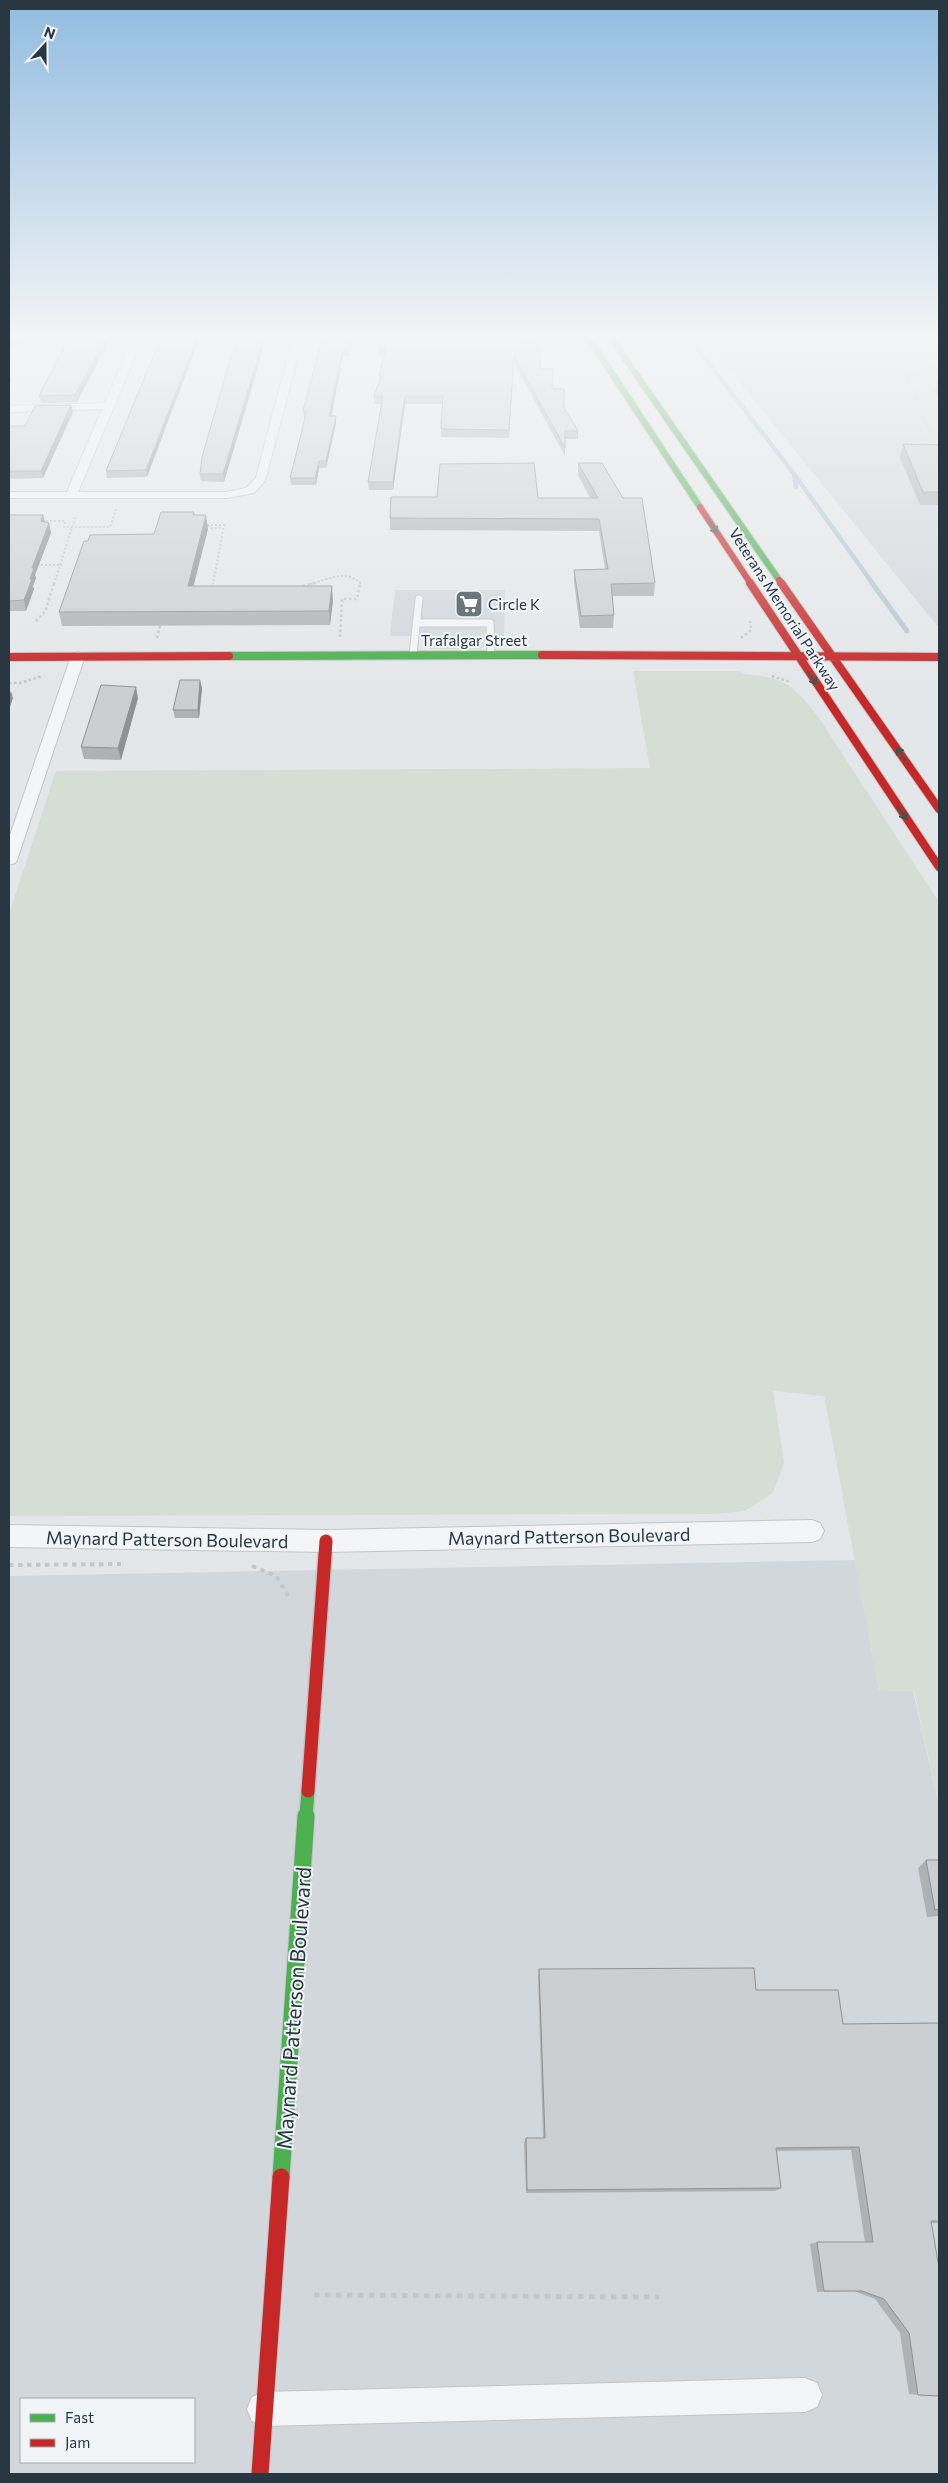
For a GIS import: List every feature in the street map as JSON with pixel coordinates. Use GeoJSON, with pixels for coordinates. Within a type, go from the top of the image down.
{"type":"FeatureCollection","features":[{"type":"Feature","properties":{"kind":"main road","name":"Veterans Memorial Parkway"},"geometry":{"type":"LineString","coordinates":[[666,456],[939,867]]}},
{"type":"Feature","properties":{"kind":"main road","name":"Veterans Memorial Parkway"},"geometry":{"type":"LineString","coordinates":[[693,456],[939,809]]}},
{"type":"Feature","properties":{"kind":"main road","name":"Trafalgar Street"},"geometry":{"type":"LineString","coordinates":[[9,657],[490,655],[939,657]]}},
{"type":"Feature","properties":{"kind":"main road","name":"Maynard Patterson Boulevard"},"geometry":{"type":"LineString","coordinates":[[260,2474],[326,1542]]}},
{"type":"Feature","properties":{"kind":"street"},"geometry":{"type":"LineString","coordinates":[[71,495],[88,456]]}},
{"type":"Feature","properties":{"kind":"street"},"geometry":{"type":"LineString","coordinates":[[9,495],[227,495],[250,491],[261,479],[267,456]]}},
{"type":"Feature","properties":{"kind":"street"},"geometry":{"type":"LineString","coordinates":[[9,860],[78,656]]}},
{"type":"Feature","properties":{"kind":"street","name":"Maynard Patterson Boulevard"},"geometry":{"type":"LineString","coordinates":[[9,1536],[326,1542],[812,1531]]}},
{"type":"Feature","properties":{"kind":"street"},"geometry":{"type":"LineString","coordinates":[[264,2409],[805,2395]]}},
{"type":"Feature","properties":{"kind":"lane"},"geometry":{"type":"LineString","coordinates":[[413,655],[419,599]]}},
{"type":"Feature","properties":{"kind":"lane"},"geometry":{"type":"LineString","coordinates":[[416,623],[490,623],[490,655]]}},
{"type":"Feature","properties":{"kind":"path"},"geometry":{"type":"LineString","coordinates":[[37,521],[65,521],[64,527],[110,527],[117,508]]}},
{"type":"Feature","properties":{"kind":"path"},"geometry":{"type":"LineString","coordinates":[[36,621],[45,612],[62,565],[76,515]]}},
{"type":"Feature","properties":{"kind":"path"},"geometry":{"type":"LineString","coordinates":[[198,525],[224,525],[211,588],[216,588],[209,591]]}},
{"type":"Feature","properties":{"kind":"path"},"geometry":{"type":"LineString","coordinates":[[35,565],[62,565]]}},
{"type":"Feature","properties":{"kind":"path"},"geometry":{"type":"LineString","coordinates":[[297,588],[343,575],[352,576],[361,583],[357,599],[342,599],[339,643]]}},
{"type":"Feature","properties":{"kind":"path"},"geometry":{"type":"LineString","coordinates":[[738,640],[751,630],[750,618]]}},
{"type":"Feature","properties":{"kind":"path"},"geometry":{"type":"LineString","coordinates":[[156,643],[160,626]]}},
{"type":"Feature","properties":{"kind":"path"},"geometry":{"type":"LineString","coordinates":[[9,682],[20,682],[48,674]]}},
{"type":"Feature","properties":{"kind":"path"},"geometry":{"type":"LineString","coordinates":[[9,1565],[125,1564]]}},
{"type":"Feature","properties":{"kind":"path"},"geometry":{"type":"LineString","coordinates":[[250,1565],[269,1570],[283,1582],[292,1602]]}},
{"type":"Feature","properties":{"kind":"path"},"geometry":{"type":"LineString","coordinates":[[314,2295],[659,2297]]}},
{"type":"Feature","properties":{"kind":"shaded area"},"geometry":{"type":"Polygon","coordinates":[[[799,456],[939,456],[939,628],[799,456]]]}},
{"type":"Feature","properties":{"kind":"shaded area"},"geometry":{"type":"Polygon","coordinates":[[[395,590],[505,590],[504,636],[390,636],[395,590]]]}},
{"type":"Feature","properties":{"kind":"shaded area"},"geometry":{"type":"Polygon","coordinates":[[[428,630],[482,630],[485,631],[485,646],[481,649],[430,649],[426,646],[428,630]]]}},
{"type":"Feature","properties":{"kind":"shaded area"},"geometry":{"type":"Polygon","coordinates":[[[633,671],[739,671],[742,674],[777,680],[793,689],[817,715],[939,902],[939,1806],[914,1691],[879,1690],[824,1396],[773,1391],[784,1462],[773,1493],[745,1511],[716,1514],[9,1516],[9,914],[56,771],[650,768],[633,671]]]}},
{"type":"Feature","properties":{"kind":"shaded area"},"geometry":{"type":"Polygon","coordinates":[[[855,1560],[879,1690],[913,1691],[939,1806],[939,2474],[9,2474],[9,1576],[855,1560]]]}},
{"type":"Feature","properties":{"kind":"building"},"geometry":{"type":"Polygon","coordinates":[[[9,456],[48,456],[41,471],[9,471],[9,456]]]}},
{"type":"Feature","properties":{"kind":"building"},"geometry":{"type":"Polygon","coordinates":[[[112,456],[151,456],[146,470],[106,471],[112,456]]]}},
{"type":"Feature","properties":{"kind":"building"},"geometry":{"type":"Polygon","coordinates":[[[228,456],[223,474],[200,474],[202,457],[228,456]]]}},
{"type":"Feature","properties":{"kind":"building"},"geometry":{"type":"Polygon","coordinates":[[[296,456],[327,456],[326,461],[319,461],[315,478],[290,478],[296,456]]]}},
{"type":"Feature","properties":{"kind":"building"},"geometry":{"type":"Polygon","coordinates":[[[373,456],[397,456],[393,482],[368,482],[373,456]]]}},
{"type":"Feature","properties":{"kind":"building"},"geometry":{"type":"Polygon","coordinates":[[[908,456],[939,456],[939,492],[923,492],[908,456]]]}},
{"type":"Feature","properties":{"kind":"building"},"geometry":{"type":"Polygon","coordinates":[[[534,463],[538,498],[598,498],[578,463],[602,463],[623,498],[642,498],[655,583],[611,584],[614,615],[581,616],[574,570],[608,569],[599,519],[390,518],[391,497],[437,497],[440,464],[534,463]]]}},
{"type":"Feature","properties":{"kind":"building"},"geometry":{"type":"Polygon","coordinates":[[[161,512],[194,512],[193,515],[206,515],[188,586],[332,586],[329,611],[59,612],[84,541],[88,541],[90,535],[154,534],[161,512]]]}},
{"type":"Feature","properties":{"kind":"building"},"geometry":{"type":"Polygon","coordinates":[[[9,515],[43,515],[41,521],[49,523],[32,568],[34,568],[30,579],[32,579],[24,600],[9,601],[9,515]]]}},
{"type":"Feature","properties":{"kind":"building"},"geometry":{"type":"Polygon","coordinates":[[[180,680],[200,680],[198,710],[173,710],[180,680]]]}},
{"type":"Feature","properties":{"kind":"building"},"geometry":{"type":"Polygon","coordinates":[[[101,685],[136,687],[118,748],[81,747],[101,685]]]}},
{"type":"Feature","properties":{"kind":"building"},"geometry":{"type":"Polygon","coordinates":[[[926,1860],[939,1860],[939,1909],[935,1910],[926,1860]]]}},
{"type":"Feature","properties":{"kind":"building"},"geometry":{"type":"Polygon","coordinates":[[[754,1968],[756,1990],[838,1990],[843,2024],[939,2023],[939,2221],[931,2221],[939,2268],[939,2396],[918,2395],[909,2333],[884,2299],[862,2291],[824,2291],[817,2242],[873,2242],[859,2147],[776,2148],[781,2188],[527,2190],[526,2138],[545,2138],[539,1969],[754,1968]]]}},
{"type":"Feature","properties":{"kind":"waterway"},"geometry":{"type":"LineString","coordinates":[[780,456],[794,474]]}},
{"type":"Feature","properties":{"kind":"waterway"},"geometry":{"type":"LineString","coordinates":[[794,474],[873,584]]}},
{"type":"Feature","properties":{"kind":"waterway"},"geometry":{"type":"LineString","coordinates":[[794,474],[796,487]]}},
{"type":"Feature","properties":{"kind":"waterway"},"geometry":{"type":"LineString","coordinates":[[872,583],[907,631]]}},
{"type":"Feature","properties":{"kind":"traffic: fast"},"geometry":{"type":"LineString","coordinates":[[666,456],[700,507]]}},
{"type":"Feature","properties":{"kind":"traffic: fast"},"geometry":{"type":"LineString","coordinates":[[693,456],[779,580]]}},
{"type":"Feature","properties":{"kind":"traffic: fast"},"geometry":{"type":"LineString","coordinates":[[229,656],[542,655]]}},
{"type":"Feature","properties":{"kind":"traffic: fast"},"geometry":{"type":"LineString","coordinates":[[281,2177],[308,1791]]}},
{"type":"Feature","properties":{"kind":"traffic: jam"},"geometry":{"type":"LineString","coordinates":[[700,507],[939,867]]}},
{"type":"Feature","properties":{"kind":"traffic: jam"},"geometry":{"type":"LineString","coordinates":[[779,580],[939,809]]}},
{"type":"Feature","properties":{"kind":"traffic: jam"},"geometry":{"type":"LineString","coordinates":[[542,655],[939,657]]}},
{"type":"Feature","properties":{"kind":"traffic: jam"},"geometry":{"type":"LineString","coordinates":[[9,657],[229,656]]}},
{"type":"Feature","properties":{"kind":"traffic: jam"},"geometry":{"type":"LineString","coordinates":[[308,1791],[326,1541]]}},
{"type":"Feature","properties":{"kind":"traffic: jam"},"geometry":{"type":"LineString","coordinates":[[260,2474],[281,2177]]}},
{"type":"Feature","properties":{"kind":"place","name":"Circle K"},"geometry":{"type":"Point","coordinates":[469,604]}}]}
